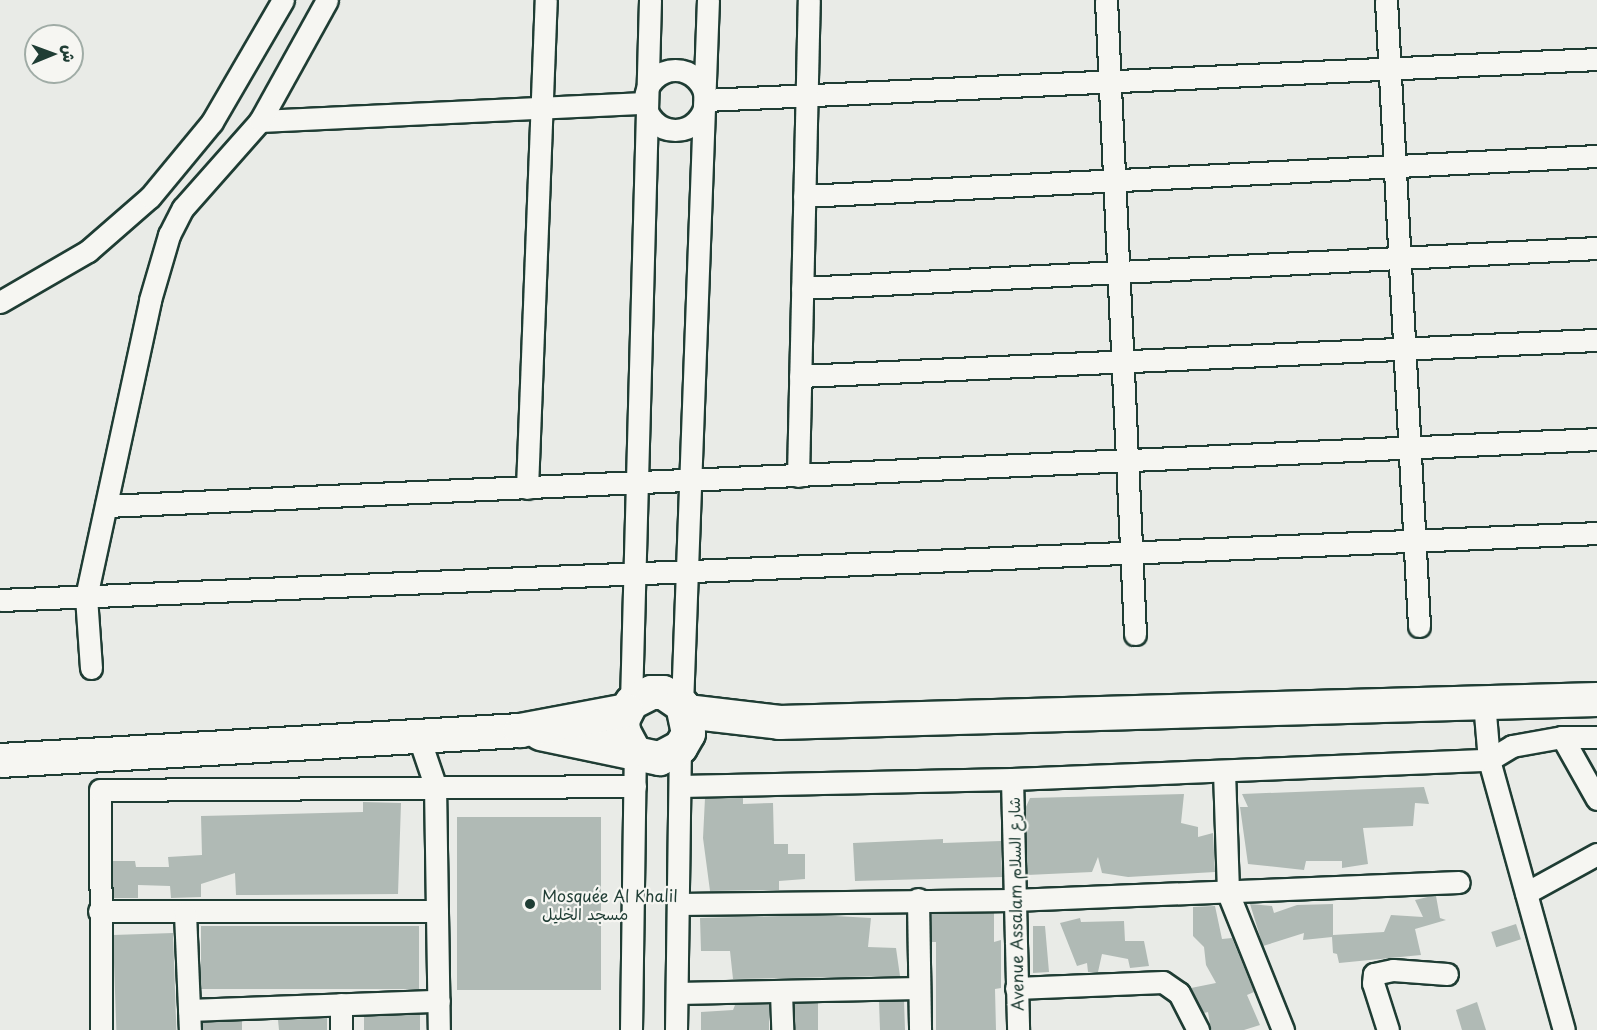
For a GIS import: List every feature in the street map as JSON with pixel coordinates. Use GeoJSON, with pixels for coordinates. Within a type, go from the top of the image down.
{"type":"FeatureCollection","features":[{"type":"Feature","properties":{"kind":"main road"},"geometry":{"type":"LineString","coordinates":[[0,760],[99,752],[520,730],[628,706],[651,692],[663,692],[684,708],[779,722],[1597,699]]}},
{"type":"Feature","properties":{"kind":"main road"},"geometry":{"type":"LineString","coordinates":[[628,706],[623,731],[634,751]]}},
{"type":"Feature","properties":{"kind":"main road"},"geometry":{"type":"LineString","coordinates":[[682,746],[689,722],[684,708]]}},
{"type":"Feature","properties":{"kind":"main road"},"geometry":{"type":"LineString","coordinates":[[520,730],[634,751],[659,758],[682,746],[779,722]]}},
{"type":"Feature","properties":{"kind":"street"},"geometry":{"type":"LineString","coordinates":[[0,302],[88,250],[150,197],[212,122],[283,0]]}},
{"type":"Feature","properties":{"kind":"street"},"geometry":{"type":"LineString","coordinates":[[91,668],[86,597],[150,300],[169,235],[183,208],[260,121],[327,0]]}},
{"type":"Feature","properties":{"kind":"street"},"geometry":{"type":"LineString","coordinates":[[527,488],[546,0]]}},
{"type":"Feature","properties":{"kind":"street"},"geometry":{"type":"LineString","coordinates":[[628,706],[634,574],[645,103],[650,0]]}},
{"type":"Feature","properties":{"kind":"street"},"geometry":{"type":"LineString","coordinates":[[684,708],[708,0]]}},
{"type":"Feature","properties":{"kind":"street"},"geometry":{"type":"LineString","coordinates":[[798,476],[809,0]]}},
{"type":"Feature","properties":{"kind":"street"},"geometry":{"type":"LineString","coordinates":[[1106,0],[1135,634]]}},
{"type":"Feature","properties":{"kind":"street"},"geometry":{"type":"LineString","coordinates":[[1386,0],[1419,626]]}},
{"type":"Feature","properties":{"kind":"street"},"geometry":{"type":"LineString","coordinates":[[705,100],[1597,59]]}},
{"type":"Feature","properties":{"kind":"street"},"geometry":{"type":"LineString","coordinates":[[674,70],[699,82],[705,100],[699,119],[682,130],[662,127],[654,121],[645,103],[650,84],[664,72],[674,70]]}},
{"type":"Feature","properties":{"kind":"street"},"geometry":{"type":"LineString","coordinates":[[260,121],[645,103]]}},
{"type":"Feature","properties":{"kind":"street"},"geometry":{"type":"LineString","coordinates":[[804,196],[1597,156]]}},
{"type":"Feature","properties":{"kind":"street"},"geometry":{"type":"LineString","coordinates":[[802,288],[1597,248]]}},
{"type":"Feature","properties":{"kind":"street"},"geometry":{"type":"LineString","coordinates":[[800,376],[1597,340]]}},
{"type":"Feature","properties":{"kind":"street"},"geometry":{"type":"LineString","coordinates":[[106,506],[1597,440]]}},
{"type":"Feature","properties":{"kind":"street"},"geometry":{"type":"LineString","coordinates":[[0,600],[634,574],[688,574],[1597,533]]}},
{"type":"Feature","properties":{"kind":"street"},"geometry":{"type":"LineString","coordinates":[[1484,702],[1489,760],[1564,1030]]}},
{"type":"Feature","properties":{"kind":"street"},"geometry":{"type":"LineString","coordinates":[[418,735],[435,785],[439,1030]]}},
{"type":"Feature","properties":{"kind":"street"},"geometry":{"type":"LineString","coordinates":[[680,786],[1012,779],[1489,760],[1512,746],[1562,738],[1597,737]]}},
{"type":"Feature","properties":{"kind":"street"},"geometry":{"type":"LineString","coordinates":[[1562,738],[1597,799]]}},
{"type":"Feature","properties":{"kind":"street"},"geometry":{"type":"LineString","coordinates":[[676,1030],[682,746]]}},
{"type":"Feature","properties":{"kind":"street"},"geometry":{"type":"LineString","coordinates":[[631,1030],[634,751]]}},
{"type":"Feature","properties":{"kind":"street"},"geometry":{"type":"LineString","coordinates":[[99,752],[101,1030]]}},
{"type":"Feature","properties":{"kind":"street"},"geometry":{"type":"LineString","coordinates":[[1224,771],[1228,893],[1282,1030]]}},
{"type":"Feature","properties":{"kind":"street","name":"Avenue Assalam شارع السلام"},"geometry":{"type":"LineString","coordinates":[[1012,779],[1013,900],[1018,1030]]}},
{"type":"Feature","properties":{"kind":"street"},"geometry":{"type":"LineString","coordinates":[[100,790],[435,785],[635,786]]}},
{"type":"Feature","properties":{"kind":"street"},"geometry":{"type":"LineString","coordinates":[[1526,893],[1597,854]]}},
{"type":"Feature","properties":{"kind":"street"},"geometry":{"type":"LineString","coordinates":[[678,904],[918,899],[1013,900],[1459,882]]}},
{"type":"Feature","properties":{"kind":"street"},"geometry":{"type":"LineString","coordinates":[[918,899],[920,1030]]}},
{"type":"Feature","properties":{"kind":"street"},"geometry":{"type":"LineString","coordinates":[[99,911],[184,913],[437,911]]}},
{"type":"Feature","properties":{"kind":"street"},"geometry":{"type":"LineString","coordinates":[[184,913],[189,1020],[341,1004],[440,1001]]}},
{"type":"Feature","properties":{"kind":"street"},"geometry":{"type":"LineString","coordinates":[[1388,1030],[1372,983],[1374,974],[1393,970],[1447,974]]}},
{"type":"Feature","properties":{"kind":"street"},"geometry":{"type":"LineString","coordinates":[[1016,988],[1163,982],[1179,993],[1198,1030]]}},
{"type":"Feature","properties":{"kind":"street"},"geometry":{"type":"LineString","coordinates":[[677,993],[920,988]]}},
{"type":"Feature","properties":{"kind":"street"},"geometry":{"type":"LineString","coordinates":[[781,992],[782,1030]]}},
{"type":"Feature","properties":{"kind":"street"},"geometry":{"type":"LineString","coordinates":[[341,1004],[341,1030]]}},
{"type":"Feature","properties":{"kind":"building"},"geometry":{"type":"Polygon","coordinates":[[[1424,787],[1429,804],[1415,803],[1413,826],[1363,828],[1368,864],[1342,868],[1342,861],[1306,861],[1304,870],[1248,864],[1240,807],[1248,807],[1242,794],[1424,787]]]}},
{"type":"Feature","properties":{"kind":"building"},"geometry":{"type":"Polygon","coordinates":[[[1184,794],[1181,823],[1198,827],[1198,837],[1213,833],[1215,872],[1128,877],[1102,873],[1098,857],[1092,872],[1027,875],[1025,809],[1030,798],[1184,794]]]}},
{"type":"Feature","properties":{"kind":"building"},"geometry":{"type":"Polygon","coordinates":[[[743,797],[743,804],[773,803],[774,844],[788,844],[788,854],[805,854],[805,879],[779,881],[779,890],[710,891],[703,838],[705,798],[743,797]]]}},
{"type":"Feature","properties":{"kind":"building"},"geometry":{"type":"Polygon","coordinates":[[[363,802],[401,803],[398,894],[236,895],[235,873],[201,884],[201,897],[171,898],[170,886],[138,885],[138,898],[113,898],[113,861],[135,861],[136,867],[169,867],[168,857],[202,855],[201,816],[363,812],[363,802]]]}},
{"type":"Feature","properties":{"kind":"building","name":"Mosquée Al Khalil مسجد الخليل"},"geometry":{"type":"Polygon","coordinates":[[[457,817],[601,817],[601,990],[457,990],[457,817]]]}},
{"type":"Feature","properties":{"kind":"building"},"geometry":{"type":"Polygon","coordinates":[[[943,839],[943,843],[1001,841],[1002,877],[855,881],[853,843],[943,839]]]}},
{"type":"Feature","properties":{"kind":"building"},"geometry":{"type":"Polygon","coordinates":[[[1436,896],[1440,918],[1446,920],[1415,929],[1421,955],[1339,963],[1337,954],[1333,953],[1332,937],[1303,940],[1304,933],[1263,946],[1250,904],[1272,906],[1274,913],[1297,905],[1333,904],[1333,935],[1384,932],[1391,915],[1423,917],[1415,900],[1436,896]]]}},
{"type":"Feature","properties":{"kind":"building"},"geometry":{"type":"Polygon","coordinates":[[[1215,906],[1222,939],[1232,938],[1254,992],[1247,995],[1260,1025],[1244,1030],[1211,1030],[1208,1012],[1204,1013],[1191,988],[1216,983],[1206,965],[1204,947],[1193,936],[1193,907],[1215,906]]]}},
{"type":"Feature","properties":{"kind":"building"},"geometry":{"type":"Polygon","coordinates":[[[994,913],[994,942],[1001,940],[1001,988],[995,989],[996,1030],[936,1030],[936,942],[932,942],[931,914],[994,913]]]}},
{"type":"Feature","properties":{"kind":"building"},"geometry":{"type":"Polygon","coordinates":[[[817,915],[871,918],[868,947],[896,948],[900,976],[733,979],[730,951],[701,951],[700,918],[817,915]]]}},
{"type":"Feature","properties":{"kind":"building"},"geometry":{"type":"Polygon","coordinates":[[[1080,918],[1081,922],[1124,921],[1125,941],[1144,941],[1149,966],[1130,968],[1128,959],[1102,954],[1098,972],[1088,972],[1087,963],[1077,966],[1060,923],[1080,918]]]}},
{"type":"Feature","properties":{"kind":"building"},"geometry":{"type":"Polygon","coordinates":[[[1516,924],[1521,939],[1496,947],[1491,932],[1516,924]]]}},
{"type":"Feature","properties":{"kind":"building"},"geometry":{"type":"Polygon","coordinates":[[[201,926],[419,926],[419,989],[201,989],[201,926]]]}},
{"type":"Feature","properties":{"kind":"building"},"geometry":{"type":"Polygon","coordinates":[[[1033,926],[1045,926],[1049,972],[1033,973],[1033,926]]]}},
{"type":"Feature","properties":{"kind":"building"},"geometry":{"type":"Polygon","coordinates":[[[173,933],[176,1030],[116,1030],[113,935],[173,933]]]}},
{"type":"Feature","properties":{"kind":"building"},"geometry":{"type":"Polygon","coordinates":[[[904,1001],[905,1030],[880,1030],[879,1002],[904,1001]]]}},
{"type":"Feature","properties":{"kind":"building"},"geometry":{"type":"Polygon","coordinates":[[[1477,1002],[1486,1030],[1462,1030],[1456,1010],[1477,1002]]]}},
{"type":"Feature","properties":{"kind":"building"},"geometry":{"type":"Polygon","coordinates":[[[794,1003],[818,1003],[818,1030],[794,1030],[794,1003]]]}},
{"type":"Feature","properties":{"kind":"building"},"geometry":{"type":"Polygon","coordinates":[[[769,1004],[769,1030],[701,1030],[701,1012],[733,1010],[735,1005],[769,1004]]]}},
{"type":"Feature","properties":{"kind":"building"},"geometry":{"type":"Polygon","coordinates":[[[364,1014],[420,1014],[420,1030],[364,1030],[364,1014]]]}},
{"type":"Feature","properties":{"kind":"building"},"geometry":{"type":"Polygon","coordinates":[[[327,1018],[327,1030],[279,1030],[278,1020],[327,1018]]]}},
{"type":"Feature","properties":{"kind":"building"},"geometry":{"type":"Polygon","coordinates":[[[202,1021],[242,1021],[242,1030],[202,1030],[202,1021]]]}},
{"type":"Feature","properties":{"kind":"place","name":"Mosquée Al Khalil مسجد الخليل"},"geometry":{"type":"Point","coordinates":[530,904]}}]}
